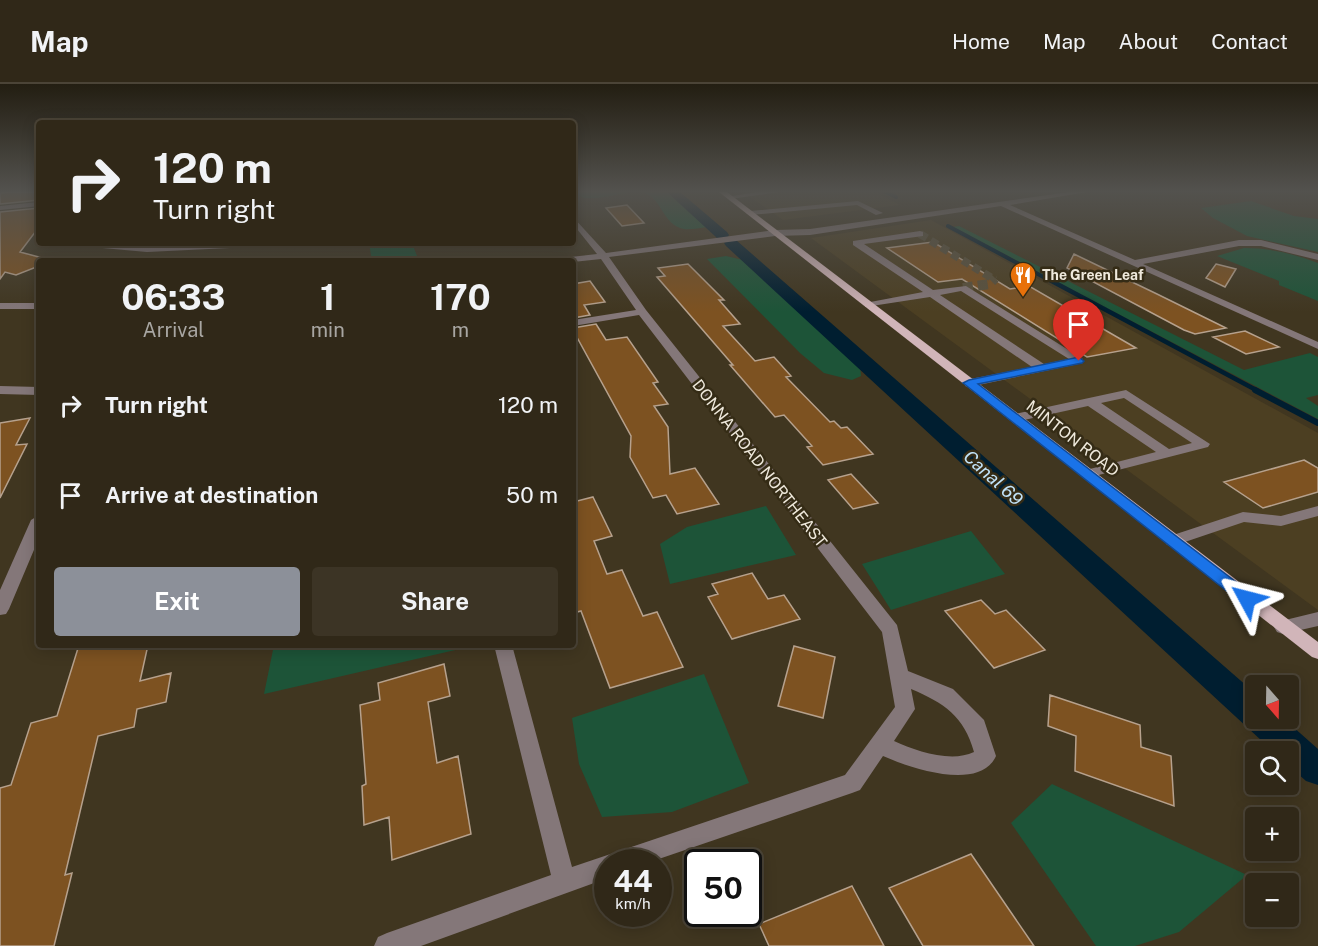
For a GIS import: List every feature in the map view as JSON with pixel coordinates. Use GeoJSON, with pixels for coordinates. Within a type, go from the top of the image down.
{"type":"FeatureCollection","features":[{"type":"Feature","properties":{"kind":"main road","name":"MINTON ROAD"},"geometry":{"type":"LineString","coordinates":[[775,233],[1283,627],[1316,656]]}},
{"type":"Feature","properties":{"kind":"street","name":"DONNA ROAD NORTHEAST"},"geometry":{"type":"LineString","coordinates":[[584,232],[604,256],[642,312],[891,630],[905,709],[852,783],[657,849]]}},
{"type":"Feature","properties":{"kind":"street"},"geometry":{"type":"LineString","coordinates":[[576,259],[775,233],[802,232]]}},
{"type":"Feature","properties":{"kind":"street"},"geometry":{"type":"LineString","coordinates":[[917,232],[920,234],[856,243],[1042,368]]}},
{"type":"Feature","properties":{"kind":"street"},"geometry":{"type":"LineString","coordinates":[[1066,232],[1318,346]]}},
{"type":"Feature","properties":{"kind":"street"},"geometry":{"type":"LineString","coordinates":[[1135,263],[1239,243],[1261,243],[1318,257]]}},
{"type":"Feature","properties":{"kind":"street"},"geometry":{"type":"LineString","coordinates":[[114,246],[147,249],[210,246]]}},
{"type":"Feature","properties":{"kind":"street"},"geometry":{"type":"LineString","coordinates":[[869,305],[963,288],[1079,361],[969,383]]}},
{"type":"Feature","properties":{"kind":"street"},"geometry":{"type":"LineString","coordinates":[[0,306],[36,306]]}},
{"type":"Feature","properties":{"kind":"street"},"geometry":{"type":"LineString","coordinates":[[576,323],[642,312]]}},
{"type":"Feature","properties":{"kind":"street"},"geometry":{"type":"LineString","coordinates":[[0,390],[36,391]]}},
{"type":"Feature","properties":{"kind":"street"},"geometry":{"type":"LineString","coordinates":[[1015,418],[1126,394],[1203,444],[1087,474]]}},
{"type":"Feature","properties":{"kind":"street"},"geometry":{"type":"LineString","coordinates":[[1091,402],[1167,453]]}},
{"type":"Feature","properties":{"kind":"street"},"geometry":{"type":"LineString","coordinates":[[1173,541],[1244,517],[1281,521],[1318,511]]}},
{"type":"Feature","properties":{"kind":"street"},"geometry":{"type":"LineString","coordinates":[[0,609],[36,527]]}},
{"type":"Feature","properties":{"kind":"street"},"geometry":{"type":"LineString","coordinates":[[1283,627],[1318,620]]}},
{"type":"Feature","properties":{"kind":"street"},"geometry":{"type":"LineString","coordinates":[[504,648],[564,881]]}},
{"type":"Feature","properties":{"kind":"street"},"geometry":{"type":"LineString","coordinates":[[880,745],[912,759],[964,767],[986,756],[978,726],[946,695],[900,676]]}},
{"type":"Feature","properties":{"kind":"street"},"geometry":{"type":"LineString","coordinates":[[387,946],[594,871]]}},
{"type":"Feature","properties":{"kind":"shaded area"},"geometry":{"type":"Polygon","coordinates":[[[849,232],[953,232],[1318,433],[1318,610],[811,238],[849,232]]]}},
{"type":"Feature","properties":{"kind":"green space"},"geometry":{"type":"Polygon","coordinates":[[[963,232],[971,232],[1244,370],[1310,353],[1318,357],[1318,395],[1306,398],[1318,406],[1318,419],[963,232]]]}},
{"type":"Feature","properties":{"kind":"green space"},"geometry":{"type":"Polygon","coordinates":[[[1240,232],[1318,232],[1318,252],[1247,236],[1240,232]]]}},
{"type":"Feature","properties":{"kind":"green space"},"geometry":{"type":"Polygon","coordinates":[[[370,246],[413,246],[418,258],[372,258],[370,246]]]}},
{"type":"Feature","properties":{"kind":"green space"},"geometry":{"type":"Polygon","coordinates":[[[1244,248],[1282,252],[1318,263],[1318,301],[1279,285],[1279,281],[1217,256],[1244,248]]]}},
{"type":"Feature","properties":{"kind":"green space"},"geometry":{"type":"Polygon","coordinates":[[[726,256],[743,260],[860,365],[861,376],[852,380],[824,373],[800,353],[707,259],[726,256]]]}},
{"type":"Feature","properties":{"kind":"green space"},"geometry":{"type":"Polygon","coordinates":[[[766,506],[796,555],[670,584],[660,544],[687,527],[766,506]]]}},
{"type":"Feature","properties":{"kind":"green space"},"geometry":{"type":"Polygon","coordinates":[[[971,531],[1005,574],[891,610],[862,564],[971,531]]]}},
{"type":"Feature","properties":{"kind":"green space"},"geometry":{"type":"Polygon","coordinates":[[[273,648],[464,648],[264,694],[273,648]]]}},
{"type":"Feature","properties":{"kind":"green space"},"geometry":{"type":"Polygon","coordinates":[[[704,674],[749,783],[672,812],[602,817],[579,764],[572,718],[704,674]]]}},
{"type":"Feature","properties":{"kind":"green space"},"geometry":{"type":"Polygon","coordinates":[[[1052,784],[1245,874],[1245,877],[1179,932],[1135,946],[1096,946],[1011,823],[1052,784]]]}},
{"type":"Feature","properties":{"kind":"building"},"geometry":{"type":"Polygon","coordinates":[[[0,232],[35,232],[20,252],[43,258],[36,258],[36,267],[16,275],[5,272],[0,279],[0,232]]]}},
{"type":"Feature","properties":{"kind":"building"},"geometry":{"type":"Polygon","coordinates":[[[933,242],[1010,289],[1029,286],[1136,348],[1087,357],[962,279],[938,282],[887,248],[933,242]]]}},
{"type":"Feature","properties":{"kind":"building"},"geometry":{"type":"Polygon","coordinates":[[[1074,254],[1226,328],[1195,334],[1184,330],[1067,268],[1074,254]]]}},
{"type":"Feature","properties":{"kind":"building"},"geometry":{"type":"Polygon","coordinates":[[[688,264],[724,300],[719,300],[740,324],[723,326],[755,361],[774,357],[791,376],[786,377],[830,422],[834,421],[841,428],[847,427],[873,454],[823,465],[807,447],[812,446],[784,415],[775,417],[657,277],[665,276],[658,268],[688,264]]]}},
{"type":"Feature","properties":{"kind":"building"},"geometry":{"type":"Polygon","coordinates":[[[1216,264],[1236,269],[1225,287],[1206,278],[1216,264]]]}},
{"type":"Feature","properties":{"kind":"building"},"geometry":{"type":"Polygon","coordinates":[[[590,281],[605,302],[584,305],[590,315],[576,317],[576,283],[590,281]]]}},
{"type":"Feature","properties":{"kind":"building"},"geometry":{"type":"Polygon","coordinates":[[[596,324],[606,340],[627,337],[658,382],[653,383],[668,404],[654,406],[668,427],[670,474],[695,468],[719,504],[677,514],[666,495],[653,498],[630,457],[631,436],[576,335],[576,327],[596,324]]]}},
{"type":"Feature","properties":{"kind":"building"},"geometry":{"type":"Polygon","coordinates":[[[1245,331],[1279,347],[1246,354],[1213,337],[1245,331]]]}},
{"type":"Feature","properties":{"kind":"building"},"geometry":{"type":"Polygon","coordinates":[[[30,418],[16,445],[27,444],[0,498],[0,423],[30,418]]]}},
{"type":"Feature","properties":{"kind":"building"},"geometry":{"type":"Polygon","coordinates":[[[1304,460],[1318,468],[1318,492],[1263,508],[1224,482],[1304,460]]]}},
{"type":"Feature","properties":{"kind":"building"},"geometry":{"type":"Polygon","coordinates":[[[851,474],[878,503],[853,509],[828,480],[851,474]]]}},
{"type":"Feature","properties":{"kind":"building"},"geometry":{"type":"Polygon","coordinates":[[[593,497],[612,536],[594,541],[607,574],[622,570],[643,616],[657,612],[683,667],[610,688],[581,611],[577,612],[576,610],[576,501],[593,497]]]}},
{"type":"Feature","properties":{"kind":"building"},"geometry":{"type":"Polygon","coordinates":[[[752,573],[768,599],[784,595],[800,619],[732,639],[708,597],[718,594],[712,584],[752,573]]]}},
{"type":"Feature","properties":{"kind":"building"},"geometry":{"type":"Polygon","coordinates":[[[981,600],[995,614],[1006,610],[1045,650],[994,668],[945,611],[981,600]]]}},
{"type":"Feature","properties":{"kind":"building"},"geometry":{"type":"Polygon","coordinates":[[[794,646],[835,657],[823,718],[778,706],[794,646]]]}},
{"type":"Feature","properties":{"kind":"building"},"geometry":{"type":"Polygon","coordinates":[[[78,648],[147,648],[140,681],[171,673],[166,702],[137,709],[134,727],[98,736],[65,875],[72,873],[54,946],[0,946],[0,788],[11,785],[31,723],[57,716],[78,648]]]}},
{"type":"Feature","properties":{"kind":"building"},"geometry":{"type":"Polygon","coordinates":[[[444,664],[450,696],[428,702],[437,763],[458,756],[471,834],[392,860],[389,817],[364,825],[362,786],[366,784],[360,705],[380,700],[378,683],[444,664]]]}},
{"type":"Feature","properties":{"kind":"building"},"geometry":{"type":"Polygon","coordinates":[[[1050,695],[1140,725],[1141,747],[1171,756],[1174,806],[1075,771],[1076,736],[1048,726],[1050,695]]]}},
{"type":"Feature","properties":{"kind":"building"},"geometry":{"type":"Polygon","coordinates":[[[971,854],[1034,946],[923,946],[889,888],[971,854]]]}},
{"type":"Feature","properties":{"kind":"building"},"geometry":{"type":"Polygon","coordinates":[[[852,886],[884,946],[769,946],[760,927],[762,923],[852,886]]]}},
{"type":"Feature","properties":{"kind":"waterway","name":"Canal 69"},"geometry":{"type":"LineString","coordinates":[[719,232],[722,235]]}},
{"type":"Feature","properties":{"kind":"waterway"},"geometry":{"type":"LineString","coordinates":[[960,232],[1049,280]]}},
{"type":"Feature","properties":{"kind":"waterway","name":"Canal 69"},"geometry":{"type":"LineString","coordinates":[[731,243],[1245,704]]}},
{"type":"Feature","properties":{"kind":"waterway"},"geometry":{"type":"LineString","coordinates":[[1046,278],[1258,391]]}},
{"type":"Feature","properties":{"kind":"waterway"},"geometry":{"type":"LineString","coordinates":[[1255,390],[1318,423]]}},
{"type":"Feature","properties":{"kind":"waterway","name":"Canal 69"},"geometry":{"type":"LineString","coordinates":[[1272,729],[1318,770]]}},
{"type":"Feature","properties":{"kind":"tunnel"},"geometry":{"type":"LineString","coordinates":[[920,234],[994,279]]}},
{"type":"Feature","properties":{"kind":"tunnel"},"geometry":{"type":"LineString","coordinates":[[963,288],[989,284],[994,279]]}},
{"type":"Feature","properties":{"kind":"place","name":"The Green Leaf"},"geometry":{"type":"Point","coordinates":[1023,298]}},
{"type":"Feature","properties":{"kind":"route"},"geometry":{"type":"LineString","coordinates":[[1079,361],[969,383],[1247,599]]}}]}
